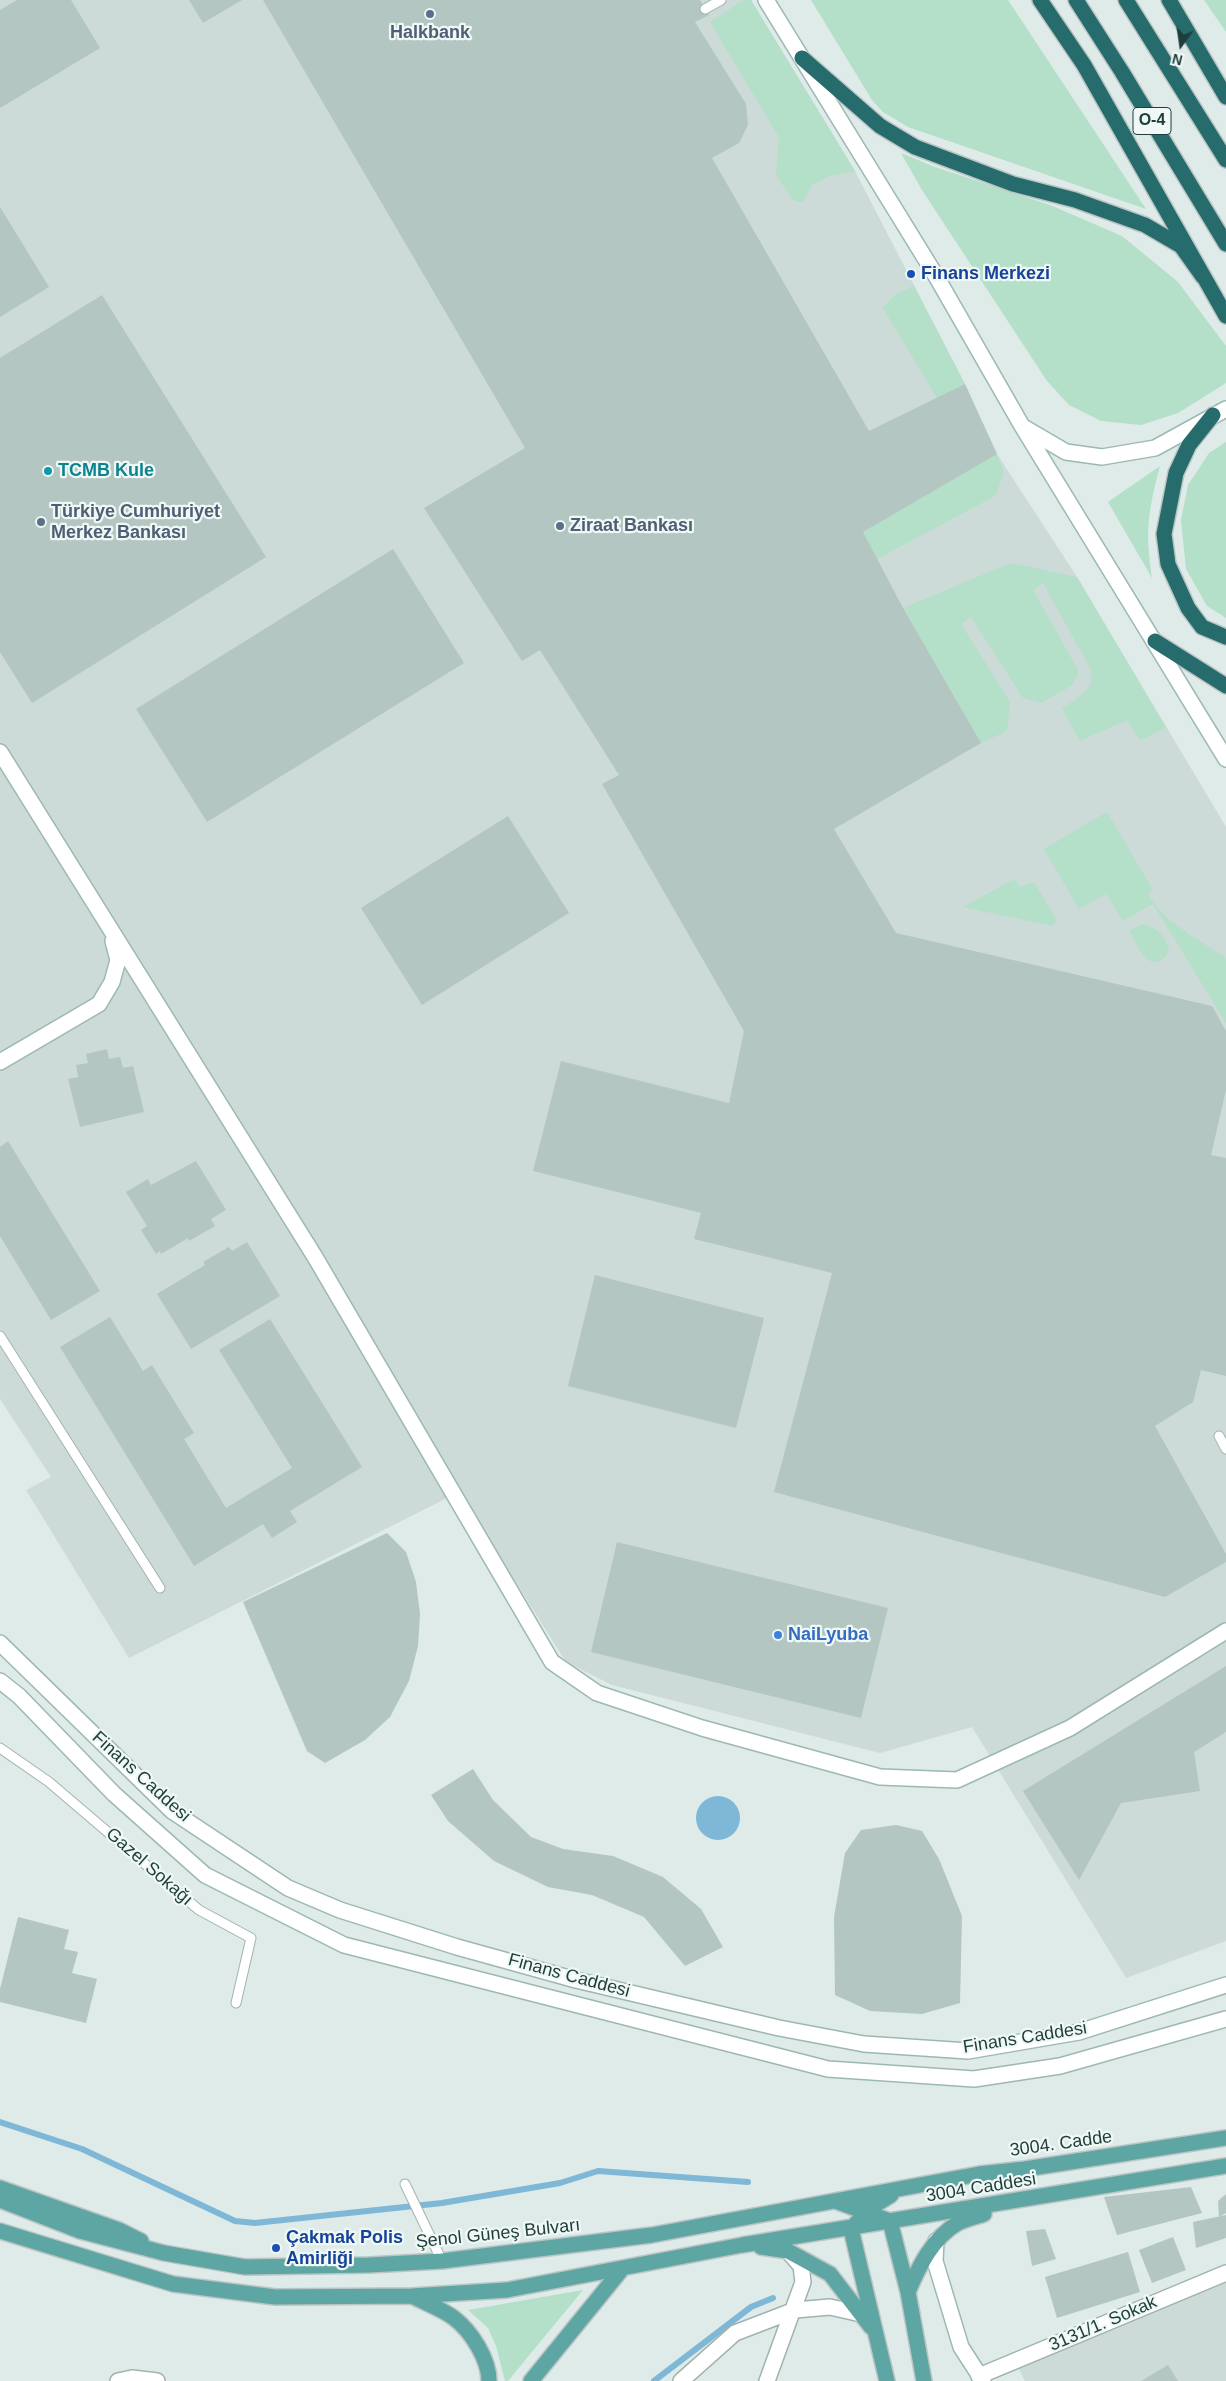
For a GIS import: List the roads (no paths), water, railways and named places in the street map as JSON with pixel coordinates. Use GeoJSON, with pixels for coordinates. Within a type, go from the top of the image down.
{"type":"FeatureCollection","features":[{"type":"Feature","properties":{"kind":"highway"},"geometry":{"type":"LineString","coordinates":[[1040,0],[1084,65],[1226,316]]}},
{"type":"Feature","properties":{"kind":"highway","name":"O-4"},"geometry":{"type":"LineString","coordinates":[[1076,0],[1226,244]]}},
{"type":"Feature","properties":{"kind":"highway","name":"O-4"},"geometry":{"type":"LineString","coordinates":[[1126,0],[1226,160]]}},
{"type":"Feature","properties":{"kind":"highway"},"geometry":{"type":"LineString","coordinates":[[1169,0],[1226,97]]}},
{"type":"Feature","properties":{"kind":"highway"},"geometry":{"type":"LineString","coordinates":[[802,58],[880,126],[915,147],[1013,184],[1076,200],[1145,225],[1181,246],[1203,277]]}},
{"type":"Feature","properties":{"kind":"highway"},"geometry":{"type":"LineString","coordinates":[[1220,412],[1190,445],[1176,473],[1164,534],[1168,564],[1188,608],[1202,627],[1226,637]]}},
{"type":"Feature","properties":{"kind":"highway"},"geometry":{"type":"LineString","coordinates":[[1155,641],[1226,686]]}},
{"type":"Feature","properties":{"kind":"main road","name":"3004. Cadde"},"geometry":{"type":"LineString","coordinates":[[901,2189],[979,2174],[1025,2170],[1226,2138]]}},
{"type":"Feature","properties":{"kind":"main road","name":"3004 Caddesi"},"geometry":{"type":"LineString","coordinates":[[742,2245],[1018,2202],[1226,2166]]}},
{"type":"Feature","properties":{"kind":"main road"},"geometry":{"type":"LineString","coordinates":[[0,2188],[119,2230],[164,2253]]}},
{"type":"Feature","properties":{"kind":"main road","name":"3004 Caddesi"},"geometry":{"type":"LineString","coordinates":[[797,2208],[901,2189]]}},
{"type":"Feature","properties":{"kind":"main road"},"geometry":{"type":"LineString","coordinates":[[887,2381],[851,2229],[870,2208],[901,2189]]}},
{"type":"Feature","properties":{"kind":"main road","name":"Şenol Güneş Bulvarı"},"geometry":{"type":"LineString","coordinates":[[0,2200],[80,2231],[164,2253],[245,2267],[369,2266],[442,2261],[652,2235],[797,2208]]}},
{"type":"Feature","properties":{"kind":"main road"},"geometry":{"type":"LineString","coordinates":[[835,2202],[864,2214],[890,2221],[908,2292],[924,2381]]}},
{"type":"Feature","properties":{"kind":"main road"},"geometry":{"type":"LineString","coordinates":[[908,2292],[916,2272],[936,2241],[957,2223],[1018,2202]]}},
{"type":"Feature","properties":{"kind":"main road"},"geometry":{"type":"LineString","coordinates":[[0,2231],[173,2284],[275,2297],[412,2296],[507,2290],[742,2245],[788,2251],[830,2274],[876,2332]]}},
{"type":"Feature","properties":{"kind":"main road"},"geometry":{"type":"LineString","coordinates":[[531,2381],[622,2269]]}},
{"type":"Feature","properties":{"kind":"main road"},"geometry":{"type":"LineString","coordinates":[[412,2296],[454,2318],[479,2347],[489,2373],[489,2381]]}},
{"type":"Feature","properties":{"kind":"street"},"geometry":{"type":"LineString","coordinates":[[766,0],[936,276],[1022,426],[1226,759]]}},
{"type":"Feature","properties":{"kind":"street"},"geometry":{"type":"LineString","coordinates":[[1022,426],[1066,452],[1102,457],[1155,448],[1220,412]]}},
{"type":"Feature","properties":{"kind":"street"},"geometry":{"type":"LineString","coordinates":[[0,752],[315,1257],[552,1662],[597,1693],[702,1728],[880,1777],[957,1780],[1070,1728],[1226,1631]]}},
{"type":"Feature","properties":{"kind":"street"},"geometry":{"type":"LineString","coordinates":[[0,1062],[99,1004],[112,982],[118,960],[109,927]]}},
{"type":"Feature","properties":{"kind":"street","name":"Finans Caddesi"},"geometry":{"type":"LineString","coordinates":[[0,1643],[172,1811],[288,1888],[340,1910],[466,1949],[576,1980],[780,2028],[864,2044],[968,2051],[1079,2032],[1226,1985]]}},
{"type":"Feature","properties":{"kind":"street","name":"Finans Caddesi"},"geometry":{"type":"LineString","coordinates":[[0,1682],[19,1696],[114,1794],[205,1876],[344,1946],[828,2069],[974,2079],[1060,2066],[1226,2019]]}},
{"type":"Feature","properties":{"kind":"street"},"geometry":{"type":"LineString","coordinates":[[936,2241],[935,2261],[961,2347],[981,2378]]}},
{"type":"Feature","properties":{"kind":"street"},"geometry":{"type":"LineString","coordinates":[[767,2381],[795,2310],[803,2282],[801,2266],[788,2251]]}},
{"type":"Feature","properties":{"kind":"street","name":"3131/1. Sokak"},"geometry":{"type":"LineString","coordinates":[[981,2378],[1226,2273]]}},
{"type":"Feature","properties":{"kind":"street"},"geometry":{"type":"LineString","coordinates":[[681,2381],[735,2333],[795,2310],[830,2307],[860,2314]]}},
{"type":"Feature","properties":{"kind":"street"},"geometry":{"type":"LineString","coordinates":[[118,2381],[132,2378],[157,2381]]}},
{"type":"Feature","properties":{"kind":"lane"},"geometry":{"type":"LineString","coordinates":[[705,9],[720,0]]}},
{"type":"Feature","properties":{"kind":"lane"},"geometry":{"type":"LineString","coordinates":[[0,1336],[160,1588]]}},
{"type":"Feature","properties":{"kind":"lane"},"geometry":{"type":"LineString","coordinates":[[1219,1436],[1226,1449]]}},
{"type":"Feature","properties":{"kind":"lane","name":"Gazel Sokağı"},"geometry":{"type":"LineString","coordinates":[[0,1748],[56,1788],[199,1910],[251,1938],[236,2003]]}},
{"type":"Feature","properties":{"kind":"lane"},"geometry":{"type":"LineString","coordinates":[[405,2184],[442,2261]]}},
{"type":"Feature","properties":{"kind":"water"},"geometry":{"type":"Polygon","coordinates":[[[714,1796],[722,1796],[734,1802],[740,1818],[734,1834],[722,1840],[714,1840],[702,1834],[696,1822],[696,1814],[702,1802],[714,1796]]]}},
{"type":"Feature","properties":{"kind":"waterway"},"geometry":{"type":"LineString","coordinates":[[0,2122],[82,2149],[235,2221],[255,2223],[442,2203],[560,2183],[598,2171],[748,2182]]}},
{"type":"Feature","properties":{"kind":"waterway"},"geometry":{"type":"LineString","coordinates":[[654,2381],[751,2307],[773,2298]]}},
{"type":"Feature","properties":{"kind":"place","name":"Halkbank"},"geometry":{"type":"Point","coordinates":[430,14]}},
{"type":"Feature","properties":{"kind":"place","name":"Finans Merkezi"},"geometry":{"type":"Point","coordinates":[911,274]}},
{"type":"Feature","properties":{"kind":"place","name":"TCMB Kule"},"geometry":{"type":"Point","coordinates":[48,471]}},
{"type":"Feature","properties":{"kind":"place","name":"Türkiye Cumhuriyet Merkez Bankası"},"geometry":{"type":"Point","coordinates":[41,522]}},
{"type":"Feature","properties":{"kind":"place","name":"Ziraat Bankası"},"geometry":{"type":"Point","coordinates":[560,526]}},
{"type":"Feature","properties":{"kind":"place","name":"NaiLyuba"},"geometry":{"type":"Point","coordinates":[778,1635]}},
{"type":"Feature","properties":{"kind":"place","name":"Çakmak Polis Amirliği"},"geometry":{"type":"Point","coordinates":[276,2248]}}]}
